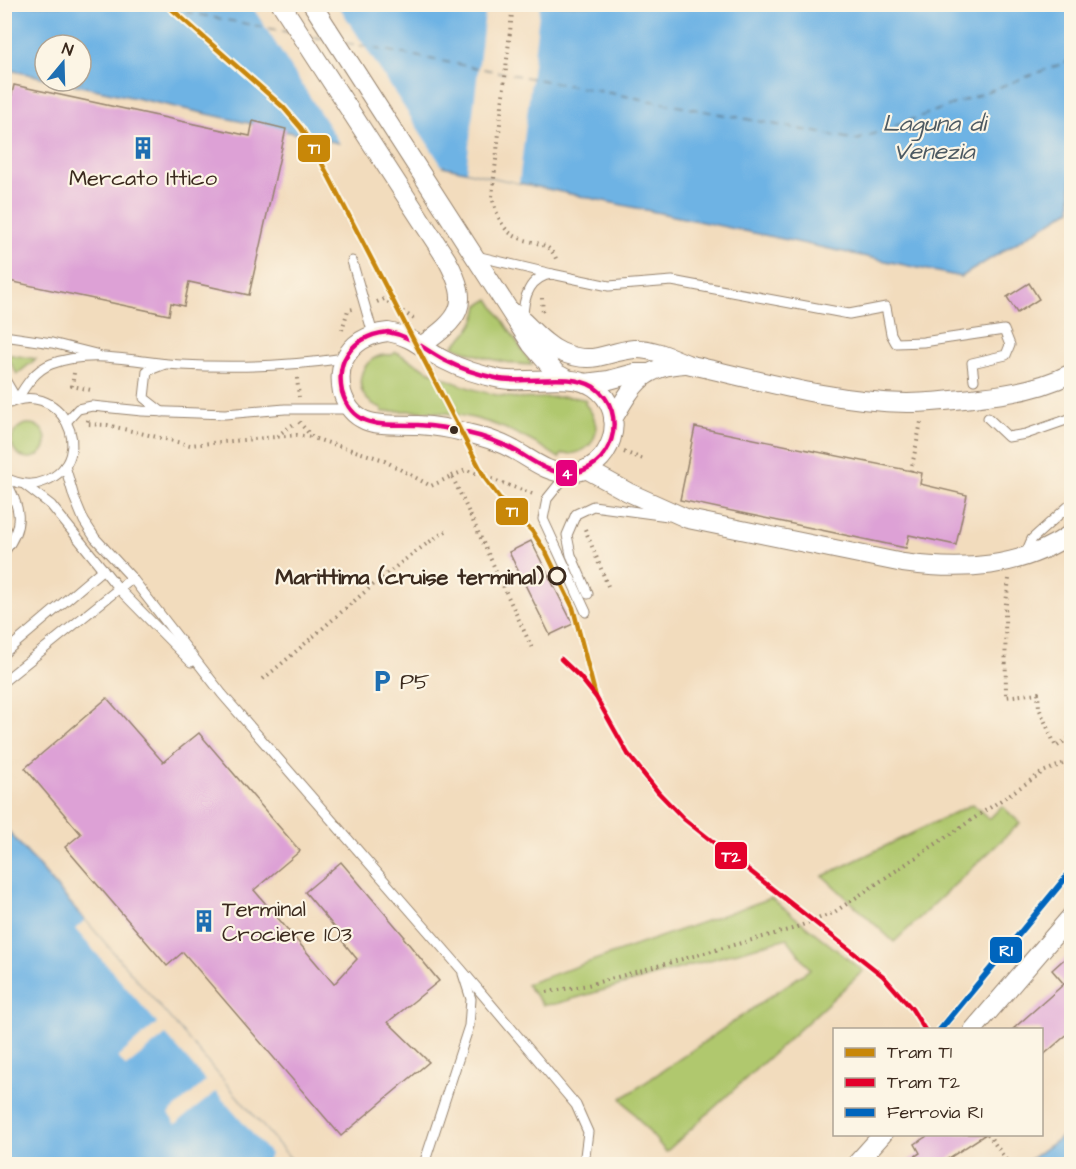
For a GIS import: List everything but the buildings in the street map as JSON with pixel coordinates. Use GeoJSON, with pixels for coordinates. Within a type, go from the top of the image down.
{"type":"FeatureCollection","features":[{"type":"Feature","properties":{"kind":"street"},"geometry":{"type":"LineString","coordinates":[[281,4],[458,279],[461,296],[456,316],[447,327],[421,346]]}},
{"type":"Feature","properties":{"kind":"street"},"geometry":{"type":"LineString","coordinates":[[312,4],[517,315],[546,363],[556,373],[576,381],[595,388],[606,399],[614,419],[614,433],[608,449],[597,462],[586,469],[568,473],[550,470],[513,449],[483,436],[436,426],[379,425],[364,419],[351,409],[341,388],[341,374],[345,358],[355,345],[373,334],[397,333],[443,360],[475,373],[523,381],[576,381],[609,380],[635,373],[647,373],[667,365],[687,364]]}},
{"type":"Feature","properties":{"kind":"street"},"geometry":{"type":"LineString","coordinates":[[517,315],[547,343],[569,355],[589,358],[634,349],[665,354],[687,364],[832,396],[908,403],[942,401],[1016,392],[1055,382],[1071,373]]}},
{"type":"Feature","properties":{"kind":"street"},"geometry":{"type":"LineString","coordinates":[[614,419],[632,389],[647,373]]}},
{"type":"Feature","properties":{"kind":"street"},"geometry":{"type":"LineString","coordinates":[[586,469],[628,492],[688,519],[903,564],[936,568],[988,566],[1024,557],[1071,533]]}},
{"type":"Feature","properties":{"kind":"street"},"geometry":{"type":"LineString","coordinates":[[974,1028],[1071,915]]}},
{"type":"Feature","properties":{"kind":"street"},"geometry":{"type":"LineString","coordinates":[[856,1164],[882,1136]]}},
{"type":"Feature","properties":{"kind":"lane"},"geometry":{"type":"LineString","coordinates":[[473,251],[554,274],[609,286],[672,281],[849,314],[886,307],[891,334],[896,343],[923,342],[1004,330],[1010,345],[1006,355],[972,363],[974,380]]}},
{"type":"Feature","properties":{"kind":"lane"},"geometry":{"type":"LineString","coordinates":[[352,261],[373,334]]}},
{"type":"Feature","properties":{"kind":"lane"},"geometry":{"type":"LineString","coordinates":[[517,315],[531,285],[543,275],[554,274]]}},
{"type":"Feature","properties":{"kind":"lane"},"geometry":{"type":"LineString","coordinates":[[4,336],[52,343],[105,356],[167,363],[249,366],[345,358]]}},
{"type":"Feature","properties":{"kind":"lane"},"geometry":{"type":"LineString","coordinates":[[17,400],[27,384],[48,365],[66,360],[105,356]]}},
{"type":"Feature","properties":{"kind":"lane"},"geometry":{"type":"LineString","coordinates":[[162,412],[144,398],[147,371],[167,363]]}},
{"type":"Feature","properties":{"kind":"lane"},"geometry":{"type":"LineString","coordinates":[[4,378],[17,400]]}},
{"type":"Feature","properties":{"kind":"lane"},"geometry":{"type":"LineString","coordinates":[[4,406],[17,400],[36,399],[46,402],[54,407],[66,421],[72,439],[69,457],[64,465],[47,480],[33,485],[4,478]]}},
{"type":"Feature","properties":{"kind":"lane"},"geometry":{"type":"LineString","coordinates":[[66,421],[78,409],[89,406],[225,414],[300,408],[351,409]]}},
{"type":"Feature","properties":{"kind":"lane"},"geometry":{"type":"LineString","coordinates":[[988,418],[1008,437],[1026,434],[1071,418]]}},
{"type":"Feature","properties":{"kind":"lane"},"geometry":{"type":"LineString","coordinates":[[64,465],[84,521],[95,538],[132,578],[222,694],[461,969],[576,1106],[588,1132],[584,1164]]}},
{"type":"Feature","properties":{"kind":"lane"},"geometry":{"type":"LineString","coordinates":[[568,473],[547,499],[543,519],[586,612]]}},
{"type":"Feature","properties":{"kind":"lane"},"geometry":{"type":"LineString","coordinates":[[4,478],[15,497],[19,517],[14,537],[4,552]]}},
{"type":"Feature","properties":{"kind":"lane"},"geometry":{"type":"LineString","coordinates":[[25,484],[51,505],[119,589],[222,694]]}},
{"type":"Feature","properties":{"kind":"lane"},"geometry":{"type":"LineString","coordinates":[[1024,557],[1032,539],[1071,503]]}},
{"type":"Feature","properties":{"kind":"lane"},"geometry":{"type":"LineString","coordinates":[[588,594],[571,555],[567,535],[575,516],[592,506],[688,519]]}},
{"type":"Feature","properties":{"kind":"lane"},"geometry":{"type":"LineString","coordinates":[[4,653],[103,569]]}},
{"type":"Feature","properties":{"kind":"lane"},"geometry":{"type":"LineString","coordinates":[[4,681],[132,578]]}},
{"type":"Feature","properties":{"kind":"lane"},"geometry":{"type":"LineString","coordinates":[[424,1164],[469,1026],[471,999],[461,969]]}},
{"type":"Feature","properties":{"kind":"path"},"geometry":{"type":"LineString","coordinates":[[513,4],[492,188],[494,206],[503,227],[522,241],[536,242],[553,252],[557,259],[554,274],[556,279],[542,300]]}},
{"type":"Feature","properties":{"kind":"path"},"geometry":{"type":"LineString","coordinates":[[275,438],[298,421]]}},
{"type":"Feature","properties":{"kind":"path"},"geometry":{"type":"LineString","coordinates":[[911,471],[921,423]]}},
{"type":"Feature","properties":{"kind":"path"},"geometry":{"type":"LineString","coordinates":[[452,476],[466,470],[547,499]]}},
{"type":"Feature","properties":{"kind":"path"},"geometry":{"type":"LineString","coordinates":[[575,516],[583,524],[608,586]]}},
{"type":"Feature","properties":{"kind":"path"},"geometry":{"type":"LineString","coordinates":[[263,679],[371,586],[417,549],[449,529]]}},
{"type":"Feature","properties":{"kind":"path"},"geometry":{"type":"LineString","coordinates":[[1006,590],[1006,698],[1038,693],[1039,708],[1056,747],[1071,736]]}},
{"type":"Feature","properties":{"kind":"path"},"geometry":{"type":"LineString","coordinates":[[547,992],[588,985],[792,929],[832,913],[1043,772],[1071,760]]}},
{"type":"Feature","properties":{"kind":"path"},"geometry":{"type":"LineString","coordinates":[[989,1136],[1009,1164]]}},
{"type":"Feature","properties":{"kind":"green space"},"geometry":{"type":"Polygon","coordinates":[[[489,299],[532,365],[492,359],[453,346],[470,328],[479,305],[489,299]]]}},
{"type":"Feature","properties":{"kind":"green space"},"geometry":{"type":"Polygon","coordinates":[[[396,352],[439,376],[484,392],[525,399],[569,397],[586,400],[585,404],[595,422],[594,439],[582,450],[562,454],[559,458],[518,434],[475,418],[430,411],[382,412],[382,408],[364,395],[361,376],[371,360],[396,352]]]}},
{"type":"Feature","properties":{"kind":"green space"},"geometry":{"type":"Polygon","coordinates":[[[6,354],[36,359],[17,374],[6,354]]]}},
{"type":"Feature","properties":{"kind":"green space"},"geometry":{"type":"Polygon","coordinates":[[[29,424],[41,429],[46,441],[41,453],[29,458],[17,453],[12,441],[17,429],[29,424]]]}},
{"type":"Feature","properties":{"kind":"green space"},"geometry":{"type":"Polygon","coordinates":[[[973,804],[989,819],[1002,806],[1020,823],[894,942],[823,876],[973,804]]]}},
{"type":"Feature","properties":{"kind":"green space"},"geometry":{"type":"Polygon","coordinates":[[[771,898],[863,971],[666,1152],[621,1098],[810,969],[787,938],[555,1004],[543,1005],[526,984],[771,898]]]}},
{"type":"Feature","properties":{"kind":"water","name":"Laguna di Venezia"},"geometry":{"type":"Polygon","coordinates":[[[5,5],[1071,5],[1071,209],[961,277],[519,183],[93,89],[93,33],[33,33],[33,75],[5,69],[5,5]]]}},
{"type":"Feature","properties":{"kind":"water"},"geometry":{"type":"Polygon","coordinates":[[[4,826],[295,1164],[5,1164],[4,826]]]}},
{"type":"Feature","properties":{"kind":"water"},"geometry":{"type":"Polygon","coordinates":[[[1071,1130],[1071,1164],[1024,1164],[1071,1130]]]}},
{"type":"Feature","properties":{"kind":"pier"},"geometry":{"type":"Polygon","coordinates":[[[251,5],[338,5],[444,169],[342,147],[251,5]]]}},
{"type":"Feature","properties":{"kind":"pier"},"geometry":{"type":"Polygon","coordinates":[[[486,5],[540,5],[519,183],[466,171],[486,5]]]}},
{"type":"Feature","properties":{"kind":"pier"},"geometry":{"type":"Polygon","coordinates":[[[85,920],[295,1164],[266,1164],[270,1154],[216,1092],[176,1124],[168,1114],[206,1081],[166,1035],[126,1067],[118,1057],[157,1023],[75,929],[85,920]]]}},
{"type":"Feature","properties":{"kind":"ferry route"},"geometry":{"type":"LineString","coordinates":[[145,4],[288,32]]}},
{"type":"Feature","properties":{"kind":"ferry route"},"geometry":{"type":"LineString","coordinates":[[314,37],[324,39]]}},
{"type":"Feature","properties":{"kind":"ferry route"},"geometry":{"type":"LineString","coordinates":[[346,43],[857,140],[1072,60]]}},
{"type":"Feature","properties":{"kind":"ferry route"},"geometry":{"type":"LineString","coordinates":[[1064,1164],[1072,1159]]}},
{"type":"Feature","properties":{"kind":"tram line","name":"T1"},"geometry":{"type":"LineString","coordinates":[[166,4],[283,107],[301,128],[315,150],[486,480],[504,504],[532,531],[547,554],[573,608],[596,697]]}},
{"type":"Feature","properties":{"kind":"tram line","name":"T2"},"geometry":{"type":"LineString","coordinates":[[561,659],[596,697],[628,754],[658,792],[684,819],[883,976],[912,1009],[924,1028]]}},
{"type":"Feature","properties":{"kind":"rail line","name":"R1"},"geometry":{"type":"LineString","coordinates":[[942,1028],[1072,870]]}},
{"type":"Feature","properties":{"kind":"transit line","name":"4"},"geometry":{"type":"LineString","coordinates":[[388,332],[411,340],[450,363],[485,376],[511,380],[573,380],[594,387],[605,398],[612,411],[614,425],[605,452],[596,463],[583,470],[561,473],[540,465],[502,444],[476,435],[440,427],[373,423],[363,419],[347,405],[342,392],[341,376],[344,360],[352,348],[362,340],[388,332]]}},
{"type":"Feature","properties":{"kind":"place","name":"Mercato Ittico"},"geometry":{"type":"Point","coordinates":[143,148]}},
{"type":"Feature","properties":{"kind":"place","name":"Marittima (cruise terminal)"},"geometry":{"type":"Point","coordinates":[557,576]}},
{"type":"Feature","properties":{"kind":"place","name":"P5"},"geometry":{"type":"Point","coordinates":[382,681]}},
{"type":"Feature","properties":{"kind":"place","name":"Terminal Crociere 103"},"geometry":{"type":"Point","coordinates":[204,921]}}]}
